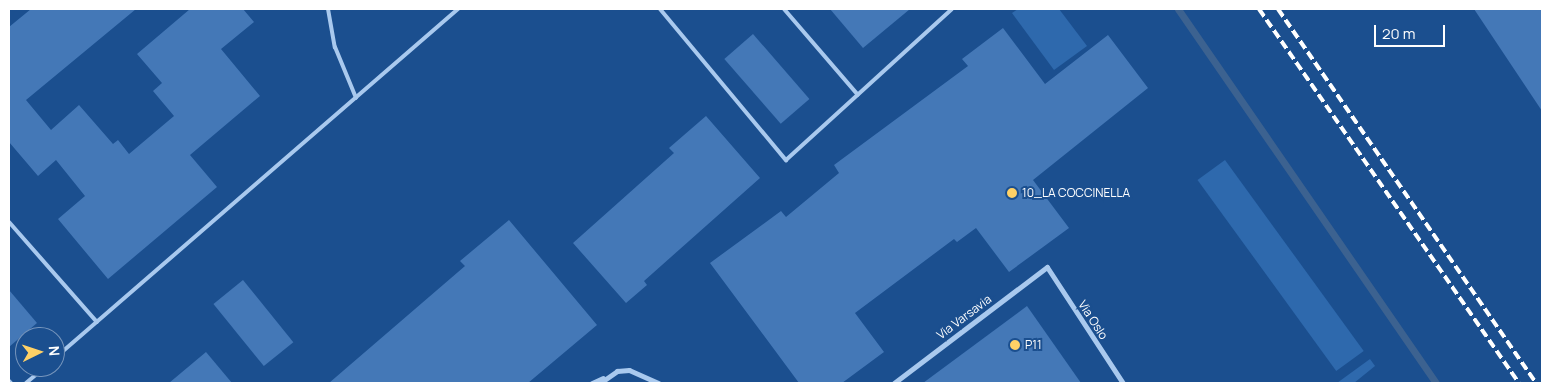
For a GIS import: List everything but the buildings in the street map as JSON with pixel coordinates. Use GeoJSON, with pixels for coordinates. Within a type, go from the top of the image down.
{"type":"FeatureCollection","features":[{"type":"Feature","properties":{"kind":"street","name":"Via Varsavia"},"geometry":{"type":"LineString","coordinates":[[894,383],[1047,268]]}},
{"type":"Feature","properties":{"kind":"street","name":"Via Oslo"},"geometry":{"type":"LineString","coordinates":[[1047,268],[1123,383]]}},
{"type":"Feature","properties":{"kind":"street"},"geometry":{"type":"LineString","coordinates":[[592,383],[629,370],[658,383]]}},
{"type":"Feature","properties":{"kind":"street"},"geometry":{"type":"LineString","coordinates":[[600,383],[606,377]]}},
{"type":"Feature","properties":{"kind":"lane"},"geometry":{"type":"LineString","coordinates":[[328,9],[335,47],[356,98]]}},
{"type":"Feature","properties":{"kind":"lane"},"geometry":{"type":"LineString","coordinates":[[65,349],[458,9]]}},
{"type":"Feature","properties":{"kind":"lane"},"geometry":{"type":"LineString","coordinates":[[660,9],[786,160],[952,9]]}},
{"type":"Feature","properties":{"kind":"lane"},"geometry":{"type":"LineString","coordinates":[[784,9],[858,96]]}},
{"type":"Feature","properties":{"kind":"lane"},"geometry":{"type":"LineString","coordinates":[[9,222],[97,322]]}},
{"type":"Feature","properties":{"kind":"shaded area"},"geometry":{"type":"Polygon","coordinates":[[[1018,9],[1059,9],[1087,46],[1054,70],[1012,13],[1018,9]]]}},
{"type":"Feature","properties":{"kind":"shaded area"},"geometry":{"type":"Polygon","coordinates":[[[1225,160],[1364,351],[1336,371],[1197,180],[1225,160]]]}},
{"type":"Feature","properties":{"kind":"shaded area"},"geometry":{"type":"Polygon","coordinates":[[[1370,359],[1375,366],[1354,383],[1337,383],[1370,359]]]}},
{"type":"Feature","properties":{"kind":"waterway"},"geometry":{"type":"LineString","coordinates":[[1178,9],[1436,383]]}},
{"type":"Feature","properties":{"kind":"railway"},"geometry":{"type":"LineString","coordinates":[[1259,9],[1519,383]]}},
{"type":"Feature","properties":{"kind":"railway"},"geometry":{"type":"LineString","coordinates":[[1278,9],[1536,383]]}},
{"type":"Feature","properties":{"kind":"place","name":"10_LA COCCINELLA"},"geometry":{"type":"Point","coordinates":[1012,193]}},
{"type":"Feature","properties":{"kind":"place","name":"P11"},"geometry":{"type":"Point","coordinates":[1015,345]}}]}
